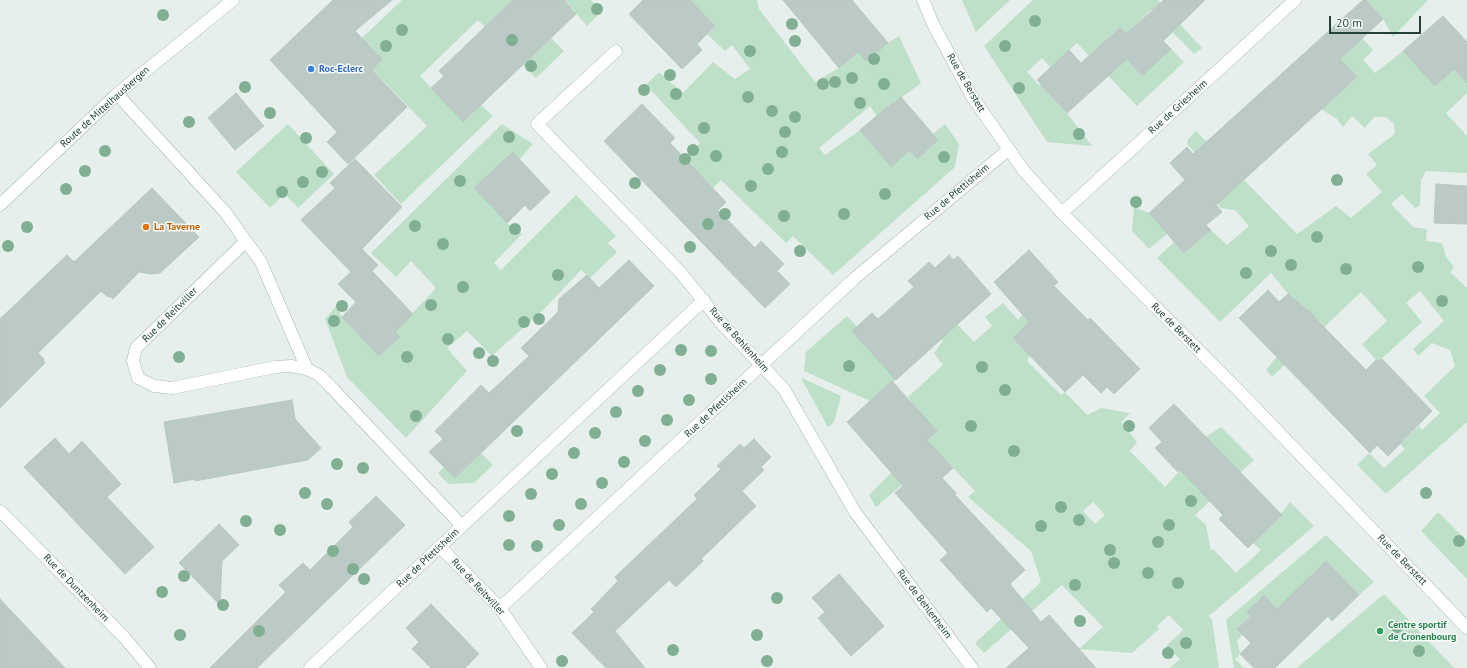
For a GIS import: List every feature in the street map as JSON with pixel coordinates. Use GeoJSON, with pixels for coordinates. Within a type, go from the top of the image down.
{"type":"FeatureCollection","features":[{"type":"Feature","properties":{"kind":"street","name":"Route de Mittelhausbergen"},"geometry":{"type":"LineString","coordinates":[[0,205],[117,94],[233,0]]}},
{"type":"Feature","properties":{"kind":"street","name":"Rue de Berstett"},"geometry":{"type":"LineString","coordinates":[[923,0],[933,24],[971,95],[1024,171],[1062,213],[1241,393],[1467,628]]}},
{"type":"Feature","properties":{"kind":"street","name":"Rue de Griesheim"},"geometry":{"type":"LineString","coordinates":[[1062,213],[1295,0]]}},
{"type":"Feature","properties":{"kind":"street","name":"Rue de Behlenheim"},"geometry":{"type":"LineString","coordinates":[[616,51],[536,124],[681,273],[722,324],[784,389],[855,512],[972,668]]}},
{"type":"Feature","properties":{"kind":"street"},"geometry":{"type":"LineString","coordinates":[[117,94],[224,212],[246,240],[261,262],[307,369]]}},
{"type":"Feature","properties":{"kind":"street","name":"Rue de Pfettisheim"},"geometry":{"type":"LineString","coordinates":[[500,608],[855,278],[1008,150]]}},
{"type":"Feature","properties":{"kind":"street","name":"Rue de Reitwiller"},"geometry":{"type":"LineString","coordinates":[[246,240],[136,348],[133,361],[138,378],[154,386],[172,388],[275,367],[291,366],[307,369],[319,376],[332,388],[462,526]]}},
{"type":"Feature","properties":{"kind":"street","name":"Rue de Pfettisheim"},"geometry":{"type":"LineString","coordinates":[[310,668],[704,300]]}},
{"type":"Feature","properties":{"kind":"street","name":"Rue de Duntzenheim"},"geometry":{"type":"LineString","coordinates":[[0,511],[124,637],[150,668]]}},
{"type":"Feature","properties":{"kind":"street","name":"Rue de Reitwiller"},"geometry":{"type":"LineString","coordinates":[[440,547],[500,608],[541,668]]}},
{"type":"Feature","properties":{"kind":"green space"},"geometry":{"type":"Polygon","coordinates":[[[402,0],[513,0],[506,7],[551,38],[564,51],[536,78],[478,20],[420,76],[463,122],[481,105],[493,116],[401,204],[374,175],[427,126],[372,69],[382,59],[362,38],[402,0]]]}},
{"type":"Feature","properties":{"kind":"green space"},"geometry":{"type":"Polygon","coordinates":[[[565,0],[591,0],[602,11],[587,26],[565,0]]]}},
{"type":"Feature","properties":{"kind":"green space"},"geometry":{"type":"Polygon","coordinates":[[[690,0],[757,0],[759,9],[815,82],[839,68],[858,52],[866,61],[899,36],[921,83],[893,104],[891,103],[877,116],[870,106],[819,148],[825,155],[860,130],[891,167],[910,150],[917,158],[938,140],[933,134],[945,124],[959,144],[955,167],[833,275],[793,236],[786,243],[721,180],[713,188],[682,162],[700,143],[646,85],[659,72],[683,93],[713,62],[735,79],[750,69],[732,45],[725,51],[707,34],[715,26],[690,0]]]}},
{"type":"Feature","properties":{"kind":"green space"},"geometry":{"type":"Polygon","coordinates":[[[962,0],[1010,0],[976,32],[962,0]]]}},
{"type":"Feature","properties":{"kind":"green space"},"geometry":{"type":"Polygon","coordinates":[[[1033,0],[1158,0],[1202,48],[1194,54],[1151,10],[1126,34],[1120,28],[1108,38],[1142,76],[1171,49],[1184,62],[1137,106],[1077,43],[1050,67],[1042,58],[1027,72],[1039,85],[1041,84],[1067,113],[1092,146],[1047,142],[984,46],[1033,0]]]}},
{"type":"Feature","properties":{"kind":"green space"},"geometry":{"type":"Polygon","coordinates":[[[1366,0],[1428,0],[1393,37],[1383,19],[1366,0]]]}},
{"type":"Feature","properties":{"kind":"green space"},"geometry":{"type":"Polygon","coordinates":[[[1362,38],[1373,50],[1363,60],[1375,73],[1403,51],[1435,86],[1454,69],[1467,67],[1467,93],[1446,113],[1467,136],[1467,173],[1426,171],[1421,180],[1420,205],[1415,208],[1402,194],[1391,204],[1413,227],[1427,229],[1426,241],[1442,243],[1446,257],[1454,267],[1450,272],[1467,288],[1467,422],[1386,494],[1357,465],[1369,453],[1384,468],[1405,449],[1400,444],[1419,426],[1422,430],[1440,413],[1424,396],[1455,366],[1450,350],[1432,343],[1418,356],[1413,349],[1444,321],[1420,291],[1406,303],[1422,322],[1378,362],[1362,344],[1387,321],[1361,292],[1272,377],[1266,370],[1289,341],[1315,316],[1288,294],[1271,273],[1220,322],[1157,258],[1174,242],[1185,253],[1211,230],[1227,245],[1249,226],[1235,210],[1221,208],[1194,177],[1208,166],[1187,144],[1188,139],[1196,131],[1297,234],[1336,206],[1351,218],[1382,192],[1366,174],[1377,165],[1368,154],[1395,134],[1394,124],[1386,117],[1374,117],[1365,128],[1352,116],[1343,127],[1337,119],[1321,109],[1357,78],[1340,59],[1362,38]]]}},
{"type":"Feature","properties":{"kind":"green space"},"geometry":{"type":"Polygon","coordinates":[[[288,124],[334,174],[298,208],[285,194],[270,208],[236,172],[288,124]]]}},
{"type":"Feature","properties":{"kind":"green space"},"geometry":{"type":"Polygon","coordinates":[[[502,124],[533,144],[520,159],[513,153],[474,188],[507,223],[522,234],[494,263],[501,270],[576,195],[616,236],[608,243],[617,252],[590,278],[581,270],[544,309],[492,356],[467,331],[447,348],[467,371],[406,438],[347,377],[325,319],[336,306],[342,317],[379,356],[400,337],[395,332],[436,288],[411,261],[396,277],[371,253],[502,124]]]}},
{"type":"Feature","properties":{"kind":"green space"},"geometry":{"type":"Polygon","coordinates":[[[1134,207],[1149,213],[1167,234],[1149,249],[1132,231],[1134,207]]]}},
{"type":"Feature","properties":{"kind":"green space"},"geometry":{"type":"Polygon","coordinates":[[[903,297],[957,324],[974,342],[992,326],[985,317],[1003,303],[1018,320],[1026,310],[1038,340],[1027,361],[1061,395],[1065,392],[1087,415],[1101,408],[1130,413],[1121,422],[1137,442],[1130,451],[1165,487],[1185,465],[1206,437],[1221,427],[1254,460],[1195,515],[1206,525],[1211,551],[1213,549],[1236,573],[1261,550],[1253,543],[1282,515],[1281,514],[1290,502],[1314,526],[1209,616],[1212,620],[1219,668],[1170,668],[1180,659],[1166,646],[1183,630],[1169,615],[1157,626],[1159,629],[1132,653],[1079,649],[1103,627],[1062,585],[984,653],[975,643],[1041,582],[1031,551],[968,497],[975,491],[939,453],[876,507],[869,495],[905,459],[920,413],[908,397],[943,365],[934,353],[943,341],[903,297]],[[1093,502],[1083,511],[1095,524],[1105,515],[1093,502]]]}},
{"type":"Feature","properties":{"kind":"green space"},"geometry":{"type":"Polygon","coordinates":[[[847,316],[902,375],[870,401],[804,371],[806,352],[847,316]]]}},
{"type":"Feature","properties":{"kind":"green space"},"geometry":{"type":"Polygon","coordinates":[[[802,378],[841,396],[834,422],[828,427],[802,380],[802,378]]]}},
{"type":"Feature","properties":{"kind":"green space"},"geometry":{"type":"Polygon","coordinates":[[[481,453],[493,465],[474,483],[448,484],[438,473],[444,467],[455,478],[481,453]]]}},
{"type":"Feature","properties":{"kind":"green space"},"geometry":{"type":"Polygon","coordinates":[[[1438,512],[1467,541],[1467,579],[1421,531],[1438,512]]]}},
{"type":"Feature","properties":{"kind":"green space"},"geometry":{"type":"Polygon","coordinates":[[[1326,535],[1374,582],[1359,595],[1326,561],[1300,587],[1282,614],[1264,596],[1251,616],[1237,628],[1243,634],[1237,641],[1240,654],[1235,659],[1244,668],[1234,668],[1226,620],[1326,535]]]}},
{"type":"Feature","properties":{"kind":"green space","name":"Centre sportif de Cronenbourg"},"geometry":{"type":"Polygon","coordinates":[[[1384,594],[1454,668],[1297,668],[1384,594]]]}},
{"type":"Feature","properties":{"kind":"building"},"geometry":{"type":"Polygon","coordinates":[[[333,0],[392,0],[355,31],[382,59],[372,70],[407,107],[348,164],[327,142],[337,132],[270,60],[333,0]]]}},
{"type":"Feature","properties":{"kind":"building"},"geometry":{"type":"Polygon","coordinates":[[[513,0],[564,0],[576,14],[463,122],[431,88],[444,76],[439,71],[513,0]]]}},
{"type":"Feature","properties":{"kind":"building"},"geometry":{"type":"Polygon","coordinates":[[[643,0],[690,0],[715,26],[697,44],[702,50],[682,69],[629,14],[643,0]]]}},
{"type":"Feature","properties":{"kind":"building"},"geometry":{"type":"Polygon","coordinates":[[[783,0],[852,0],[888,43],[866,61],[858,52],[839,68],[783,0]]]}},
{"type":"Feature","properties":{"kind":"building"},"geometry":{"type":"Polygon","coordinates":[[[1164,0],[1205,0],[1163,41],[1171,49],[1142,76],[1127,59],[1067,113],[1037,80],[1069,50],[1081,63],[1120,28],[1126,34],[1164,0]]]}},
{"type":"Feature","properties":{"kind":"building"},"geometry":{"type":"Polygon","coordinates":[[[1363,0],[1366,0],[1383,19],[1340,59],[1357,77],[1216,205],[1222,212],[1206,225],[1211,230],[1184,253],[1149,213],[1185,180],[1170,163],[1187,147],[1193,154],[1363,0]]]}},
{"type":"Feature","properties":{"kind":"building"},"geometry":{"type":"Polygon","coordinates":[[[1443,16],[1467,42],[1467,83],[1454,69],[1435,86],[1403,51],[1443,16]]]}},
{"type":"Feature","properties":{"kind":"building"},"geometry":{"type":"Polygon","coordinates":[[[236,93],[264,126],[235,150],[208,118],[236,93]]]}},
{"type":"Feature","properties":{"kind":"building"},"geometry":{"type":"Polygon","coordinates":[[[901,97],[938,140],[917,159],[910,150],[891,167],[860,130],[901,97]]]}},
{"type":"Feature","properties":{"kind":"building"},"geometry":{"type":"Polygon","coordinates":[[[642,104],[675,138],[670,143],[726,202],[718,210],[755,248],[761,241],[784,264],[777,271],[790,284],[765,308],[604,141],[642,104]]]}},
{"type":"Feature","properties":{"kind":"building"},"geometry":{"type":"Polygon","coordinates":[[[513,152],[550,192],[530,211],[525,205],[507,223],[474,188],[513,152]]]}},
{"type":"Feature","properties":{"kind":"building"},"geometry":{"type":"Polygon","coordinates":[[[355,159],[402,207],[362,249],[378,265],[372,271],[413,314],[395,332],[400,337],[379,356],[342,317],[356,302],[338,284],[351,272],[301,220],[335,188],[330,183],[355,159]]]}},
{"type":"Feature","properties":{"kind":"building"},"geometry":{"type":"Polygon","coordinates":[[[1436,184],[1467,186],[1467,224],[1434,223],[1436,184]]]}},
{"type":"Feature","properties":{"kind":"building"},"geometry":{"type":"Polygon","coordinates":[[[152,188],[199,237],[160,273],[151,274],[139,272],[113,299],[101,291],[38,353],[44,359],[43,360],[45,363],[0,408],[0,319],[67,255],[74,262],[152,188]]]}},
{"type":"Feature","properties":{"kind":"building"},"geometry":{"type":"Polygon","coordinates":[[[1029,250],[1058,282],[1054,286],[1088,320],[1090,318],[1140,369],[1114,394],[1107,387],[1101,393],[1083,375],[1065,392],[1013,338],[1029,322],[994,282],[1029,250]]]}},
{"type":"Feature","properties":{"kind":"building"},"geometry":{"type":"Polygon","coordinates":[[[949,255],[953,260],[958,256],[991,294],[896,380],[852,331],[872,313],[878,319],[914,287],[908,281],[929,262],[935,268],[949,255]]]}},
{"type":"Feature","properties":{"kind":"building"},"geometry":{"type":"Polygon","coordinates":[[[629,260],[654,286],[455,478],[429,452],[443,439],[435,431],[481,385],[489,393],[529,356],[521,348],[558,312],[559,299],[587,275],[599,288],[629,260]]]}},
{"type":"Feature","properties":{"kind":"building"},"geometry":{"type":"Polygon","coordinates":[[[1268,290],[1279,302],[1288,294],[1315,316],[1314,317],[1366,370],[1376,360],[1378,362],[1382,359],[1432,411],[1388,456],[1377,445],[1370,453],[1239,318],[1268,290]]]}},
{"type":"Feature","properties":{"kind":"building"},"geometry":{"type":"Polygon","coordinates":[[[892,381],[937,431],[927,440],[953,468],[942,478],[956,493],[955,495],[1025,570],[1010,584],[1041,622],[1049,615],[1096,668],[1006,668],[1029,648],[991,608],[987,612],[940,560],[948,553],[895,493],[903,486],[847,422],[892,381]]]}},
{"type":"Feature","properties":{"kind":"building"},"geometry":{"type":"Polygon","coordinates":[[[292,400],[295,419],[321,448],[308,460],[195,481],[195,479],[174,483],[164,422],[292,400]]]}},
{"type":"Feature","properties":{"kind":"building"},"geometry":{"type":"Polygon","coordinates":[[[1174,404],[1282,515],[1248,548],[1219,519],[1223,515],[1180,470],[1178,472],[1155,448],[1162,442],[1149,428],[1174,404]]]}},
{"type":"Feature","properties":{"kind":"building"},"geometry":{"type":"Polygon","coordinates":[[[55,438],[69,454],[82,441],[121,484],[107,497],[154,547],[125,574],[24,467],[55,438]]]}},
{"type":"Feature","properties":{"kind":"building"},"geometry":{"type":"Polygon","coordinates":[[[754,439],[771,457],[761,467],[764,470],[742,491],[756,506],[701,559],[703,561],[676,587],[669,580],[615,631],[645,668],[606,668],[572,633],[594,612],[591,609],[618,581],[615,577],[697,499],[694,495],[721,469],[717,466],[740,444],[744,448],[754,439]]]}},
{"type":"Feature","properties":{"kind":"building"},"geometry":{"type":"Polygon","coordinates":[[[376,496],[405,525],[257,668],[210,668],[286,592],[279,585],[303,563],[310,570],[353,527],[349,522],[376,496]]]}},
{"type":"Feature","properties":{"kind":"building"},"geometry":{"type":"Polygon","coordinates":[[[219,524],[239,545],[222,561],[220,605],[179,563],[219,524]]]}},
{"type":"Feature","properties":{"kind":"building"},"geometry":{"type":"Polygon","coordinates":[[[1326,561],[1359,595],[1332,621],[1328,616],[1275,668],[1254,668],[1240,654],[1251,643],[1237,629],[1251,616],[1247,612],[1264,595],[1277,609],[1326,561]]]}},
{"type":"Feature","properties":{"kind":"building"},"geometry":{"type":"Polygon","coordinates":[[[839,574],[884,626],[851,656],[818,618],[825,612],[812,598],[839,574]]]}},
{"type":"Feature","properties":{"kind":"building"},"geometry":{"type":"Polygon","coordinates":[[[0,599],[65,668],[0,668],[0,599]]]}},
{"type":"Feature","properties":{"kind":"building"},"geometry":{"type":"Polygon","coordinates":[[[431,604],[479,654],[465,668],[431,668],[412,649],[419,642],[406,628],[431,604]]]}},
{"type":"Feature","properties":{"kind":"place","name":"Roc-Eclerc"},"geometry":{"type":"Point","coordinates":[311,69]}},
{"type":"Feature","properties":{"kind":"place","name":"La Taverne"},"geometry":{"type":"Point","coordinates":[146,227]}},
{"type":"Feature","properties":{"kind":"place","name":"Centre sportif de Cronenbourg"},"geometry":{"type":"Point","coordinates":[1380,631]}}]}
